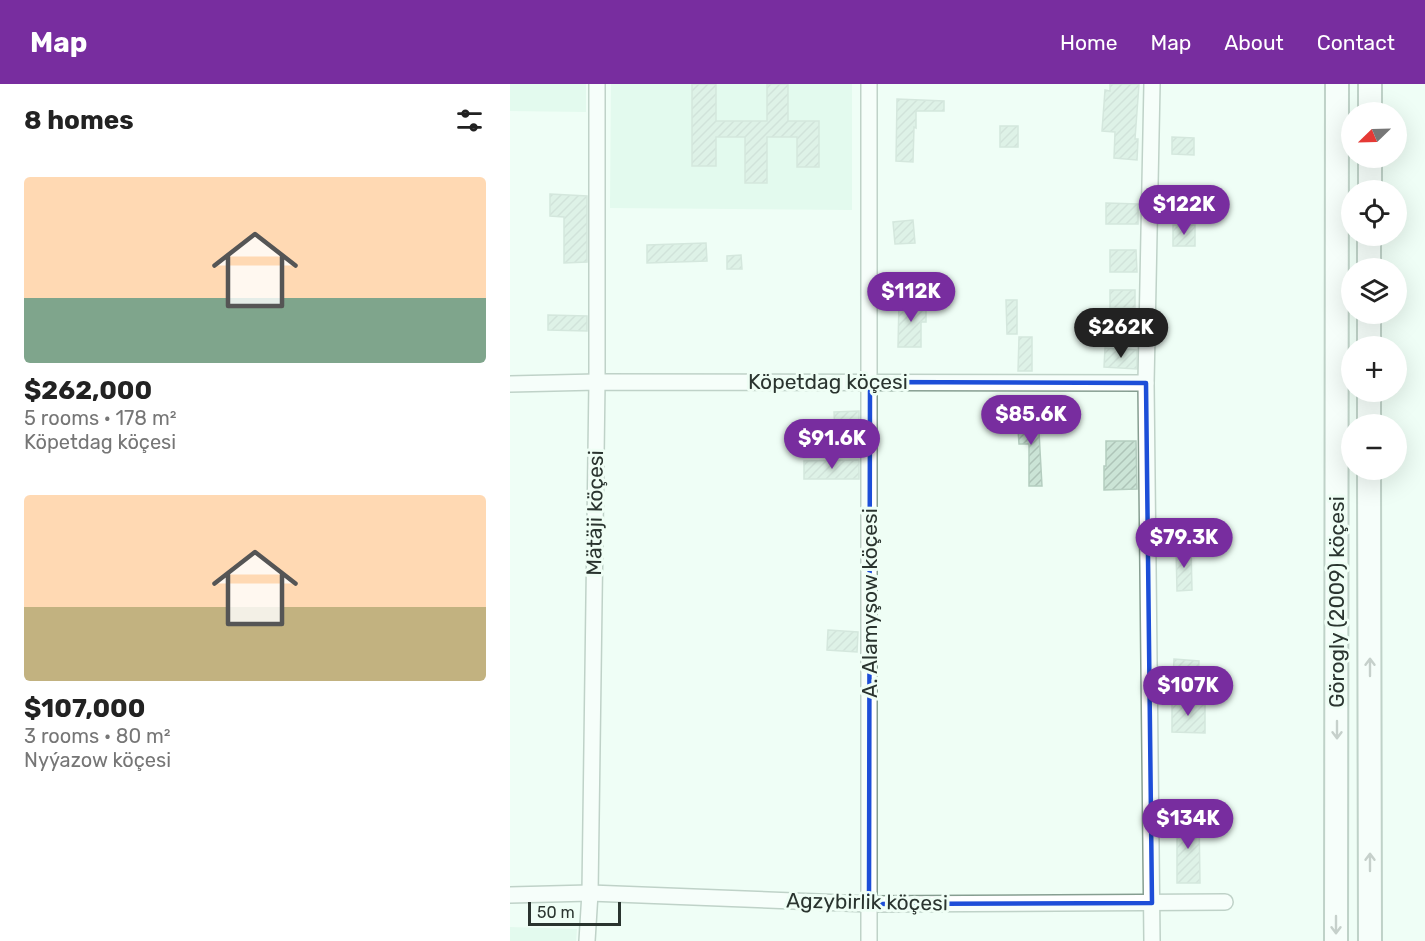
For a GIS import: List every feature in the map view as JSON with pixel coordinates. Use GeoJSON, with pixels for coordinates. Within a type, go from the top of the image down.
{"type":"FeatureCollection","features":[{"type":"Feature","properties":{"kind":"main road","name":"Görogly (2009) köçesi"},"geometry":{"type":"LineString","coordinates":[[1336,941],[1337,84]]}},
{"type":"Feature","properties":{"kind":"main road"},"geometry":{"type":"LineString","coordinates":[[1370,84],[1370,102]]}},
{"type":"Feature","properties":{"kind":"main road","name":"Görogly (2009) köçesi"},"geometry":{"type":"LineString","coordinates":[[1370,480],[1370,941]]}},
{"type":"Feature","properties":{"kind":"street","name":"Mätäji köçesi"},"geometry":{"type":"LineString","coordinates":[[587,941],[590,893],[597,382],[597,84]]}},
{"type":"Feature","properties":{"kind":"street","name":"A. Alamyşow köçesi"},"geometry":{"type":"LineString","coordinates":[[869,84],[869,941]]}},
{"type":"Feature","properties":{"kind":"street"},"geometry":{"type":"LineString","coordinates":[[1152,84],[1146,383],[1152,941]]}},
{"type":"Feature","properties":{"kind":"street","name":"Köpetdag köçesi"},"geometry":{"type":"LineString","coordinates":[[510,384],[597,382],[1146,383]]}},
{"type":"Feature","properties":{"kind":"street","name":"Agzybirlik köçesi"},"geometry":{"type":"LineString","coordinates":[[510,895],[590,893],[869,904],[1225,902]]}},
{"type":"Feature","properties":{"kind":"highlighted area"},"geometry":{"type":"Polygon","coordinates":[[[870,382],[1146,383],[1152,903],[869,904],[870,382]]]}},
{"type":"Feature","properties":{"kind":"shaded area"},"geometry":{"type":"Polygon","coordinates":[[[510,84],[586,84],[586,112],[510,111],[510,84]]]}},
{"type":"Feature","properties":{"kind":"shaded area"},"geometry":{"type":"Polygon","coordinates":[[[611,84],[852,84],[852,210],[610,208],[611,84]]]}},
{"type":"Feature","properties":{"kind":"shaded area"},"geometry":{"type":"Polygon","coordinates":[[[510,927],[577,929],[576,941],[510,941],[510,927]]]}},
{"type":"Feature","properties":{"kind":"building"},"geometry":{"type":"Polygon","coordinates":[[[692,84],[716,84],[716,121],[767,121],[767,84],[788,84],[788,121],[819,121],[819,167],[797,167],[797,137],[767,137],[767,183],[745,183],[745,137],[716,137],[716,166],[692,166],[692,84]]]}},
{"type":"Feature","properties":{"kind":"building"},"geometry":{"type":"Polygon","coordinates":[[[1110,84],[1139,84],[1135,139],[1138,139],[1137,160],[1114,158],[1115,132],[1102,131],[1105,90],[1110,91],[1110,84]]]}},
{"type":"Feature","properties":{"kind":"building"},"geometry":{"type":"Polygon","coordinates":[[[897,99],[944,101],[944,111],[916,111],[913,162],[896,161],[897,99]]]}},
{"type":"Feature","properties":{"kind":"building"},"geometry":{"type":"Polygon","coordinates":[[[1000,126],[1018,126],[1018,147],[1000,147],[1000,126]]]}},
{"type":"Feature","properties":{"kind":"building"},"geometry":{"type":"Polygon","coordinates":[[[1172,137],[1194,138],[1194,155],[1172,154],[1172,137]]]}},
{"type":"Feature","properties":{"kind":"building"},"geometry":{"type":"Polygon","coordinates":[[[550,194],[587,196],[587,262],[564,263],[564,217],[550,216],[550,194]]]}},
{"type":"Feature","properties":{"kind":"building"},"geometry":{"type":"Polygon","coordinates":[[[1106,203],[1138,204],[1138,224],[1106,224],[1106,203]]]}},
{"type":"Feature","properties":{"kind":"building"},"geometry":{"type":"Polygon","coordinates":[[[913,220],[915,243],[895,244],[893,222],[913,220]]]}},
{"type":"Feature","properties":{"kind":"building"},"geometry":{"type":"Polygon","coordinates":[[[1173,225],[1195,225],[1195,246],[1173,246],[1173,225]]]}},
{"type":"Feature","properties":{"kind":"building"},"geometry":{"type":"Polygon","coordinates":[[[706,243],[707,261],[647,263],[647,245],[706,243]]]}},
{"type":"Feature","properties":{"kind":"building"},"geometry":{"type":"Polygon","coordinates":[[[1110,250],[1136,250],[1137,272],[1110,272],[1110,250]]]}},
{"type":"Feature","properties":{"kind":"building"},"geometry":{"type":"Polygon","coordinates":[[[741,255],[742,269],[727,269],[727,256],[741,255]]]}},
{"type":"Feature","properties":{"kind":"building"},"geometry":{"type":"Polygon","coordinates":[[[1110,290],[1135,290],[1135,308],[1110,308],[1110,290]]]}},
{"type":"Feature","properties":{"kind":"building"},"geometry":{"type":"Polygon","coordinates":[[[1006,300],[1017,300],[1017,334],[1007,334],[1006,300]]]}},
{"type":"Feature","properties":{"kind":"building"},"geometry":{"type":"Polygon","coordinates":[[[899,301],[926,301],[926,322],[921,322],[921,347],[898,347],[899,301]]]}},
{"type":"Feature","properties":{"kind":"building"},"geometry":{"type":"Polygon","coordinates":[[[548,315],[587,316],[587,331],[548,330],[548,315]]]}},
{"type":"Feature","properties":{"kind":"building"},"geometry":{"type":"Polygon","coordinates":[[[1019,337],[1032,337],[1032,371],[1018,371],[1019,337]]]}},
{"type":"Feature","properties":{"kind":"building"},"geometry":{"type":"Polygon","coordinates":[[[1105,348],[1137,350],[1137,369],[1104,367],[1105,348]]]}},
{"type":"Feature","properties":{"kind":"building"},"geometry":{"type":"Polygon","coordinates":[[[859,411],[859,432],[835,433],[834,412],[859,411]]]}},
{"type":"Feature","properties":{"kind":"building"},"geometry":{"type":"Polygon","coordinates":[[[1038,414],[1042,486],[1029,486],[1029,444],[1019,444],[1017,415],[1038,414]]]}},
{"type":"Feature","properties":{"kind":"building"},"geometry":{"type":"Polygon","coordinates":[[[1106,441],[1136,441],[1137,489],[1104,490],[1106,441]]]}},
{"type":"Feature","properties":{"kind":"building"},"geometry":{"type":"Polygon","coordinates":[[[859,460],[859,479],[804,479],[804,461],[859,460]]]}},
{"type":"Feature","properties":{"kind":"building"},"geometry":{"type":"Polygon","coordinates":[[[1176,548],[1191,548],[1192,590],[1177,591],[1176,548]]]}},
{"type":"Feature","properties":{"kind":"building"},"geometry":{"type":"Polygon","coordinates":[[[828,630],[858,632],[857,652],[827,650],[828,630]]]}},
{"type":"Feature","properties":{"kind":"building"},"geometry":{"type":"Polygon","coordinates":[[[1174,659],[1199,661],[1198,681],[1173,680],[1174,659]]]}},
{"type":"Feature","properties":{"kind":"building"},"geometry":{"type":"Polygon","coordinates":[[[1172,701],[1205,702],[1205,733],[1172,732],[1172,701]]]}},
{"type":"Feature","properties":{"kind":"building"},"geometry":{"type":"Polygon","coordinates":[[[1199,817],[1200,883],[1177,883],[1177,818],[1199,817]]]}}]}
